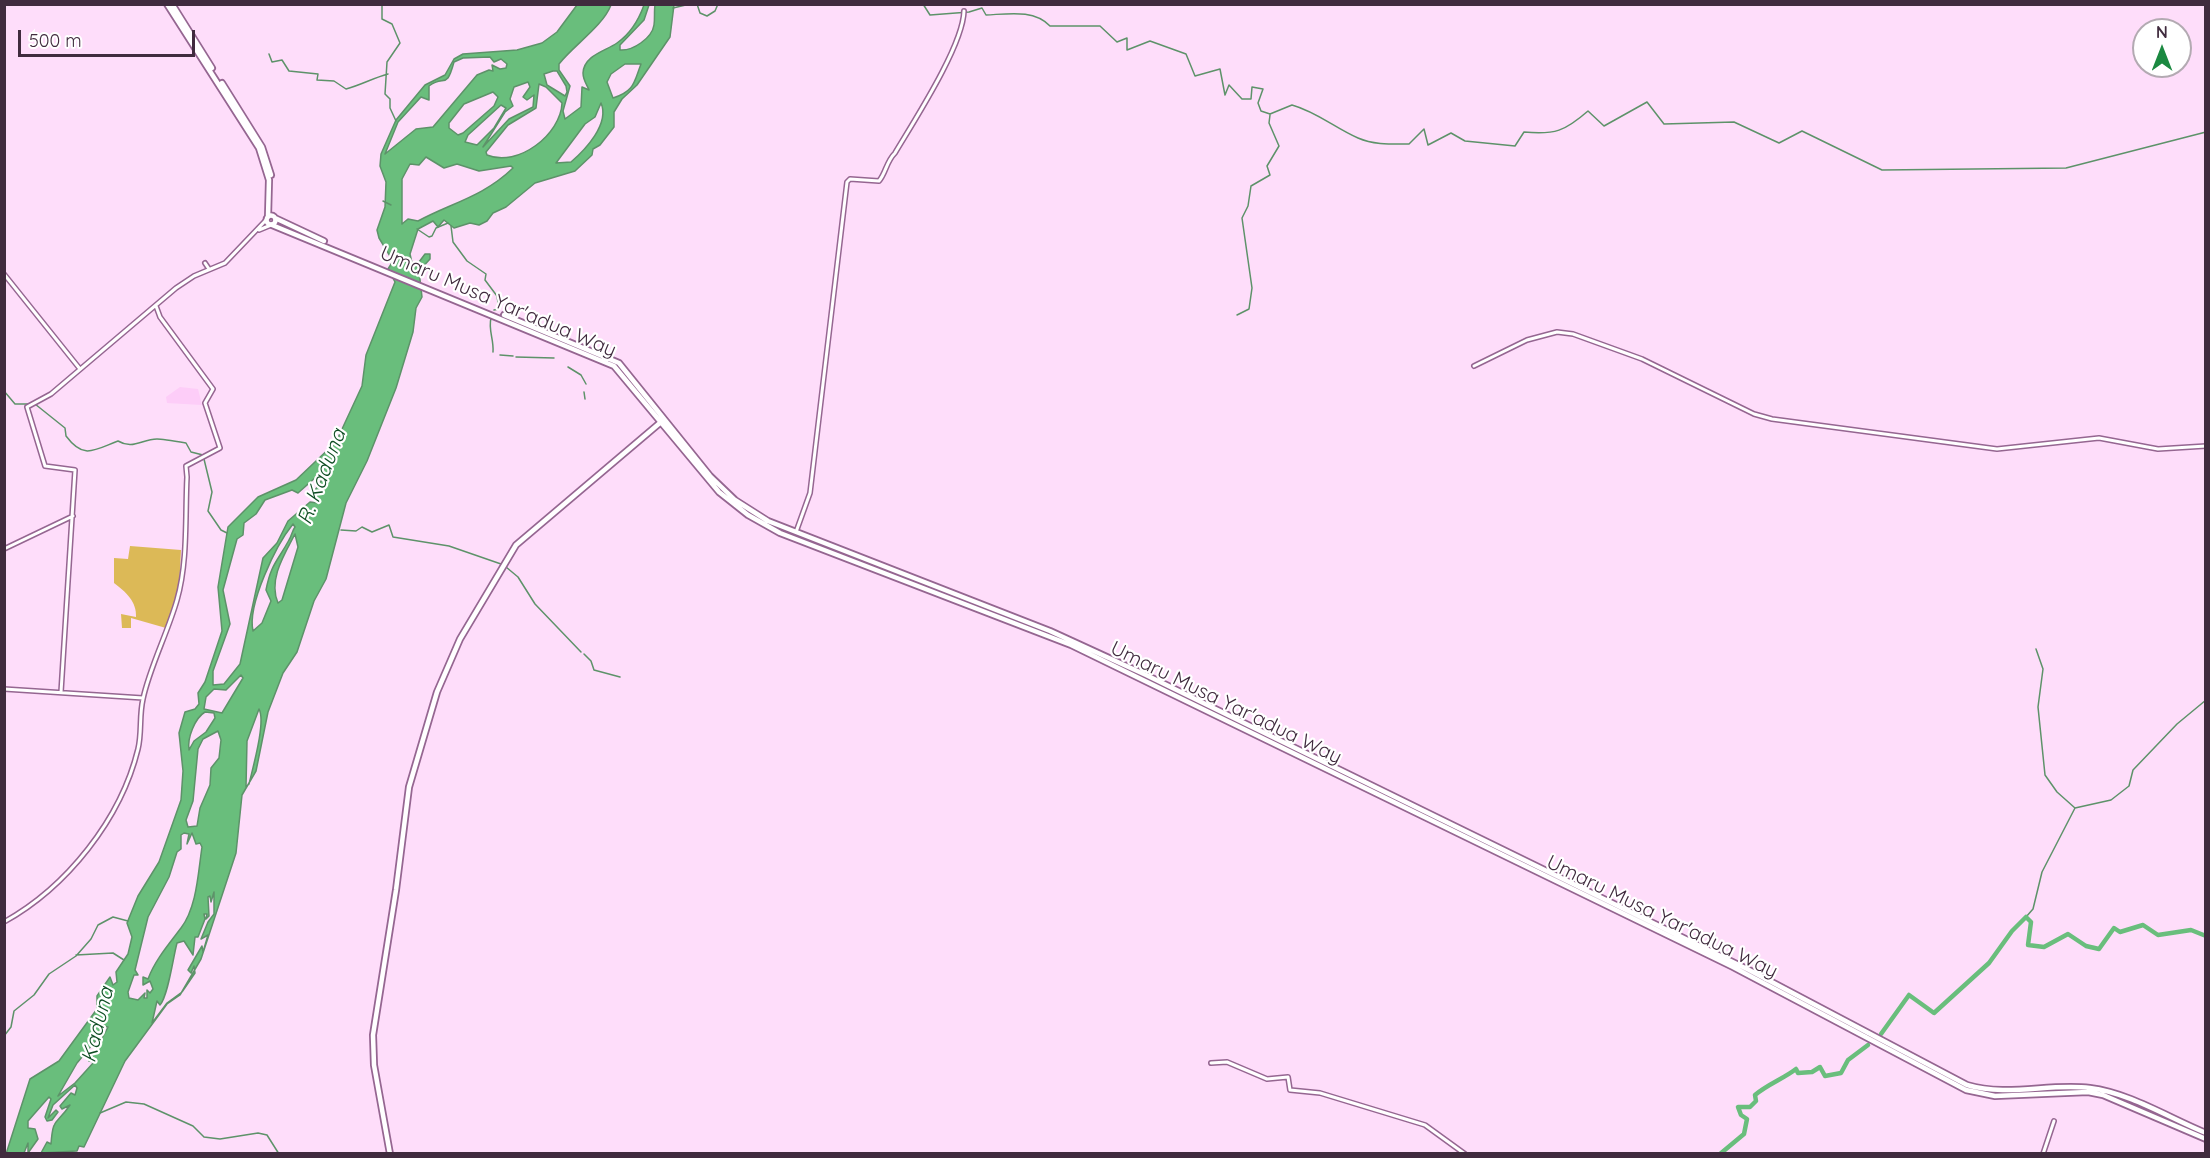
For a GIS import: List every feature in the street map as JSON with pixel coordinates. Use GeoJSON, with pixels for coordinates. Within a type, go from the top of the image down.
{"type":"FeatureCollection","features":[{"type":"Feature","properties":{"kind":"main road"},"geometry":{"type":"LineString","coordinates":[[167,4],[252,134]]}},
{"type":"Feature","properties":{"kind":"main road"},"geometry":{"type":"LineString","coordinates":[[172,4],[269,164],[272,225]]}},
{"type":"Feature","properties":{"kind":"main road","name":"Umaru Musa Yar'adua Way"},"geometry":{"type":"LineString","coordinates":[[271,218],[610,363],[619,371],[703,476],[730,502],[763,524],[1056,636],[1734,966],[1967,1085],[1995,1091],[2068,1088],[2105,1091],[2205,1133]]}},
{"type":"Feature","properties":{"kind":"main road","name":"Umaru Musa Yar'adua Way"},"geometry":{"type":"LineString","coordinates":[[272,225],[357,256]]}},
{"type":"Feature","properties":{"kind":"main road","name":"Umaru Musa Yar'adua Way"},"geometry":{"type":"LineString","coordinates":[[436,289],[614,360],[722,489],[754,513],[806,540]]}},
{"type":"Feature","properties":{"kind":"main road"},"geometry":{"type":"LineString","coordinates":[[391,1154],[374,1065],[372,1035],[396,890],[409,787],[437,692],[460,639],[516,544],[662,424]]}},
{"type":"Feature","properties":{"kind":"main road","name":"Umaru Musa Yar'adua Way"},"geometry":{"type":"LineString","coordinates":[[1734,966],[1966,1090],[1995,1096],[2088,1092],[2103,1095],[2205,1139]]}},
{"type":"Feature","properties":{"kind":"street"},"geometry":{"type":"LineString","coordinates":[[796,534],[810,493],[847,182],[850,179],[879,181],[882,178],[888,161],[930,94],[961,27],[964,12]]}},
{"type":"Feature","properties":{"kind":"street"},"geometry":{"type":"LineString","coordinates":[[61,692],[74,516],[75,470],[45,466],[27,407],[38,402],[80,369],[176,288],[194,276],[225,262],[271,218]]}},
{"type":"Feature","properties":{"kind":"street"},"geometry":{"type":"LineString","coordinates":[[258,230],[272,225]]}},
{"type":"Feature","properties":{"kind":"street"},"geometry":{"type":"LineString","coordinates":[[205,263],[211,269]]}},
{"type":"Feature","properties":{"kind":"street"},"geometry":{"type":"LineString","coordinates":[[4,274],[80,369]]}},
{"type":"Feature","properties":{"kind":"street"},"geometry":{"type":"LineString","coordinates":[[4,922],[61,880],[118,803],[138,751],[143,698],[161,652],[180,586],[186,466],[220,448],[205,403],[213,389],[160,317],[156,306]]}},
{"type":"Feature","properties":{"kind":"street"},"geometry":{"type":"LineString","coordinates":[[1474,366],[1527,340],[1557,332],[1587,337],[1642,359],[1754,414],[1772,419],[1997,449],[2099,438],[2158,449],[2205,446]]}},
{"type":"Feature","properties":{"kind":"street"},"geometry":{"type":"LineString","coordinates":[[4,549],[74,516]]}},
{"type":"Feature","properties":{"kind":"street"},"geometry":{"type":"LineString","coordinates":[[4,689],[143,698]]}},
{"type":"Feature","properties":{"kind":"street"},"geometry":{"type":"LineString","coordinates":[[1211,1063],[1227,1062],[1268,1079],[1288,1077],[1290,1090],[1317,1092],[1425,1125],[1465,1154]]}},
{"type":"Feature","properties":{"kind":"street"},"geometry":{"type":"LineString","coordinates":[[2043,1154],[2054,1121]]}},
{"type":"Feature","properties":{"kind":"shaded area"},"geometry":{"type":"Polygon","coordinates":[[[180,387],[198,389],[202,405],[167,403],[166,397],[180,387]]]}},
{"type":"Feature","properties":{"kind":"shaded area"},"geometry":{"type":"Polygon","coordinates":[[[130,546],[181,550],[179,590],[166,628],[131,618],[131,628],[122,628],[121,614],[136,617],[136,612],[130,598],[114,583],[114,558],[128,559],[130,546]]]}},
{"type":"Feature","properties":{"kind":"water","name":"Kaduna"},"geometry":{"type":"Polygon","coordinates":[[[577,5],[611,5],[595,28],[559,64],[559,70],[570,86],[563,111],[565,119],[581,107],[582,87],[589,90],[583,73],[587,62],[596,54],[617,43],[630,31],[644,5],[649,5],[644,20],[620,45],[620,50],[636,46],[650,35],[654,25],[655,5],[674,5],[670,37],[637,85],[622,99],[614,112],[614,127],[600,145],[593,149],[592,155],[575,171],[535,183],[506,207],[493,213],[487,221],[479,225],[470,223],[454,228],[444,220],[438,227],[433,221],[418,229],[410,254],[412,263],[416,266],[425,254],[430,254],[430,259],[419,271],[422,297],[416,308],[413,332],[396,388],[367,461],[346,503],[326,579],[314,601],[297,652],[283,673],[268,712],[256,771],[249,782],[260,734],[259,709],[247,741],[246,787],[248,785],[242,795],[236,853],[201,959],[191,973],[188,970],[202,946],[203,952],[208,935],[201,939],[214,914],[214,892],[211,902],[210,896],[208,897],[209,916],[206,919],[207,914],[204,914],[205,919],[198,937],[195,937],[193,955],[184,941],[177,943],[165,994],[160,1005],[157,1001],[152,1023],[167,1003],[182,992],[167,1004],[125,1061],[84,1147],[79,1146],[77,1151],[41,1153],[47,1142],[51,1144],[54,1125],[70,1105],[62,1109],[60,1106],[71,1093],[75,1095],[77,1088],[75,1085],[53,1105],[48,1118],[56,1110],[58,1112],[52,1120],[47,1121],[45,1117],[51,1099],[49,1097],[28,1121],[28,1128],[35,1129],[38,1139],[28,1153],[28,1143],[24,1153],[6,1154],[30,1079],[59,1061],[97,1009],[97,996],[110,977],[113,985],[117,982],[116,972],[128,954],[132,937],[127,923],[138,896],[159,862],[181,800],[183,771],[179,733],[185,712],[195,709],[199,704],[198,693],[205,682],[222,631],[218,587],[228,527],[258,497],[296,480],[336,442],[362,386],[366,355],[395,282],[388,269],[393,261],[379,238],[377,230],[385,207],[386,182],[380,166],[381,154],[396,120],[425,85],[445,75],[454,59],[463,54],[517,50],[542,43],[557,32],[577,5]],[[490,57],[463,58],[454,62],[449,76],[429,86],[429,100],[421,97],[398,122],[385,154],[416,129],[433,127],[477,75],[489,70],[493,71],[492,65],[500,69],[506,68],[507,64],[501,59],[494,62],[490,57]],[[625,64],[611,74],[607,82],[613,98],[630,89],[641,64],[625,64]],[[557,71],[544,74],[547,85],[565,96],[566,86],[557,71]],[[528,82],[514,87],[510,99],[513,106],[505,112],[483,147],[509,119],[533,107],[534,95],[527,100],[523,97],[530,87],[528,82]],[[539,84],[536,108],[508,125],[486,152],[487,155],[499,158],[512,157],[536,146],[554,126],[560,115],[562,103],[546,87],[539,84]],[[493,92],[464,104],[449,123],[449,128],[458,135],[494,106],[498,97],[493,92]],[[601,103],[595,117],[585,124],[556,163],[571,162],[595,136],[602,119],[601,103]],[[501,105],[468,135],[465,142],[477,145],[494,128],[506,108],[501,105]],[[426,157],[419,165],[410,164],[402,179],[402,224],[408,219],[418,221],[478,193],[513,168],[511,166],[479,171],[457,164],[444,168],[426,157]],[[324,470],[298,493],[292,490],[265,500],[256,514],[244,523],[243,535],[237,539],[223,590],[230,624],[213,671],[213,685],[224,684],[240,664],[263,558],[277,543],[288,521],[310,502],[318,503],[312,495],[325,475],[324,470]],[[293,524],[271,560],[254,606],[253,631],[262,623],[271,601],[266,590],[268,581],[295,527],[293,524]],[[295,534],[282,559],[275,585],[278,603],[282,600],[298,547],[295,534]],[[241,675],[226,690],[214,689],[206,697],[204,709],[222,713],[243,678],[241,675]],[[205,712],[195,723],[189,740],[189,750],[194,741],[206,732],[215,718],[214,713],[205,712]],[[218,731],[203,739],[198,749],[193,801],[186,820],[188,827],[197,826],[200,808],[210,785],[211,768],[219,758],[221,740],[218,731]],[[192,833],[187,844],[189,834],[181,835],[181,849],[177,852],[169,877],[148,917],[135,970],[138,975],[134,975],[128,992],[129,998],[138,1000],[145,993],[144,998],[147,998],[147,990],[150,993],[153,989],[150,981],[143,985],[143,977],[148,979],[158,959],[181,928],[190,910],[196,889],[202,847],[200,843],[196,844],[192,833]],[[103,1026],[102,1033],[77,1063],[58,1096],[75,1083],[94,1062],[89,1061],[108,1027],[103,1026]]]}},
{"type":"Feature","properties":{"kind":"waterway"},"geometry":{"type":"LineString","coordinates":[[382,4],[382,19],[392,24],[400,43],[387,62],[385,94],[390,99],[390,108],[396,121]]}},
{"type":"Feature","properties":{"kind":"waterway"},"geometry":{"type":"LineString","coordinates":[[673,8],[690,4]]}},
{"type":"Feature","properties":{"kind":"waterway"},"geometry":{"type":"LineString","coordinates":[[697,4],[700,13],[707,16],[715,11],[718,4]]}},
{"type":"Feature","properties":{"kind":"waterway"},"geometry":{"type":"LineString","coordinates":[[923,4],[930,15],[969,12],[982,8],[986,15],[1029,15],[1050,26],[1100,26],[1117,42],[1127,38],[1127,50],[1150,41],[1186,54],[1195,76],[1220,69],[1225,95],[1229,85],[1242,99],[1251,99],[1252,87],[1263,89],[1258,103],[1261,111],[1270,114],[1292,105],[1358,138],[1383,144],[1409,144],[1424,129],[1428,145],[1451,133],[1465,141],[1515,146],[1524,132],[1544,133],[1559,130],[1573,123],[1588,111],[1604,126],[1647,102],[1664,124],[1734,122],[1779,143],[1802,131],[1882,170],[2066,168],[2206,132]]}},
{"type":"Feature","properties":{"kind":"waterway"},"geometry":{"type":"LineString","coordinates":[[269,54],[272,62],[282,60],[289,71],[318,74],[317,80],[334,81],[346,89],[388,74]]}},
{"type":"Feature","properties":{"kind":"waterway"},"geometry":{"type":"LineString","coordinates":[[1237,315],[1249,309],[1252,288],[1242,218],[1248,206],[1251,186],[1270,175],[1267,166],[1279,146],[1269,123],[1270,115]]}},
{"type":"Feature","properties":{"kind":"waterway"},"geometry":{"type":"LineString","coordinates":[[383,201],[391,205]]}},
{"type":"Feature","properties":{"kind":"waterway"},"geometry":{"type":"LineString","coordinates":[[417,229],[429,237],[436,228],[448,223]]}},
{"type":"Feature","properties":{"kind":"waterway"},"geometry":{"type":"LineString","coordinates":[[451,226],[453,242],[467,261],[486,274],[485,280],[497,296],[499,309],[494,310]]}},
{"type":"Feature","properties":{"kind":"waterway"},"geometry":{"type":"LineString","coordinates":[[491,318],[493,352]]}},
{"type":"Feature","properties":{"kind":"waterway"},"geometry":{"type":"LineString","coordinates":[[500,355],[513,356]]}},
{"type":"Feature","properties":{"kind":"waterway"},"geometry":{"type":"LineString","coordinates":[[516,357],[554,358]]}},
{"type":"Feature","properties":{"kind":"waterway"},"geometry":{"type":"LineString","coordinates":[[568,367],[581,375],[586,384]]}},
{"type":"Feature","properties":{"kind":"waterway"},"geometry":{"type":"LineString","coordinates":[[4,391],[15,404],[30,404]]}},
{"type":"Feature","properties":{"kind":"waterway"},"geometry":{"type":"LineString","coordinates":[[584,392],[585,399]]}},
{"type":"Feature","properties":{"kind":"waterway"},"geometry":{"type":"LineString","coordinates":[[35,404],[65,428],[66,436],[84,451],[96,450],[118,441],[133,444],[157,439],[186,443],[191,452],[203,455],[212,492],[208,511],[221,530],[227,533]]}},
{"type":"Feature","properties":{"kind":"waterway"},"geometry":{"type":"LineString","coordinates":[[341,530],[356,531],[362,527],[372,532],[389,525],[393,537],[449,546],[501,564]]}},
{"type":"Feature","properties":{"kind":"waterway"},"geometry":{"type":"LineString","coordinates":[[506,567],[518,577],[535,604],[581,652]]}},
{"type":"Feature","properties":{"kind":"waterway"},"geometry":{"type":"LineString","coordinates":[[2036,649],[2043,669],[2038,707],[2045,775],[2057,792],[2075,808]]}},
{"type":"Feature","properties":{"kind":"waterway"},"geometry":{"type":"LineString","coordinates":[[584,654],[591,661],[594,670],[620,677]]}},
{"type":"Feature","properties":{"kind":"waterway"},"geometry":{"type":"LineString","coordinates":[[2026,917],[2033,909],[2042,872],[2075,808],[2111,800],[2129,786],[2133,770],[2177,724],[2206,700]]}},
{"type":"Feature","properties":{"kind":"waterway"},"geometry":{"type":"LineString","coordinates":[[4,1036],[11,1027],[14,1011],[34,995],[49,974],[76,956],[91,939],[98,925],[113,917],[128,921]]}},
{"type":"Feature","properties":{"kind":"waterway"},"geometry":{"type":"LineString","coordinates":[[1881,1034],[1909,995],[1934,1013],[1989,963],[2012,931],[2026,917],[2031,922],[2028,945],[2044,947],[2068,934],[2086,946],[2099,949],[2114,928],[2120,932],[2143,925],[2158,935],[2191,930],[2206,936]]}},
{"type":"Feature","properties":{"kind":"waterway"},"geometry":{"type":"LineString","coordinates":[[76,955],[113,953],[124,960]]}},
{"type":"Feature","properties":{"kind":"waterway"},"geometry":{"type":"LineString","coordinates":[[1720,1154],[1744,1134],[1747,1119],[1741,1115],[1738,1107],[1750,1107],[1756,1101],[1755,1095],[1796,1069],[1798,1073],[1812,1072],[1820,1067],[1825,1076],[1841,1073],[1848,1060],[1868,1045]]}},
{"type":"Feature","properties":{"kind":"waterway"},"geometry":{"type":"LineString","coordinates":[[100,1113],[126,1102],[144,1104],[193,1126],[204,1137],[220,1139],[258,1133],[267,1135],[279,1154]]}},
{"type":"Feature","properties":{"kind":"water label","name":"R. Kaduna"},"geometry":{"type":"Point","coordinates":[322,477]}}]}
